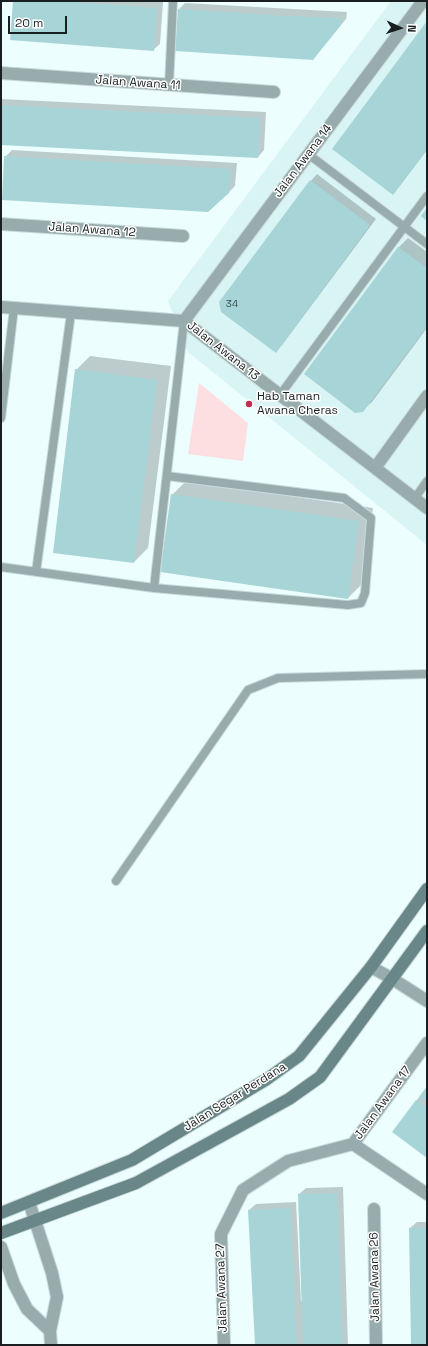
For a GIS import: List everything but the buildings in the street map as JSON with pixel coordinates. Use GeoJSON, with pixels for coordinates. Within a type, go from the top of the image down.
{"type":"FeatureCollection","features":[{"type":"Feature","properties":{"kind":"street","name":"Jalan Awana 14"},"geometry":{"type":"LineString","coordinates":[[184,321],[423,1]]}},
{"type":"Feature","properties":{"kind":"street","name":"Jalan Awana 11"},"geometry":{"type":"LineString","coordinates":[[1,74],[274,92]]}},
{"type":"Feature","properties":{"kind":"street","name":"Jalan Awana 12"},"geometry":{"type":"LineString","coordinates":[[1,224],[184,236]]}},
{"type":"Feature","properties":{"kind":"street","name":"Jalan Awana 13"},"geometry":{"type":"LineString","coordinates":[[1,307],[184,321],[427,508]]}},
{"type":"Feature","properties":{"kind":"street"},"geometry":{"type":"LineString","coordinates":[[376,468],[427,396]]}},
{"type":"Feature","properties":{"kind":"street","name":"Jalan Segar Perdana"},"geometry":{"type":"LineString","coordinates":[[1,1213],[132,1160],[267,1079],[299,1056],[370,967],[427,889]]}},
{"type":"Feature","properties":{"kind":"street","name":"Jalan Segar Perdana"},"geometry":{"type":"LineString","coordinates":[[1,1233],[136,1183],[289,1099],[320,1077],[391,978],[427,931]]}},
{"type":"Feature","properties":{"kind":"street"},"geometry":{"type":"LineString","coordinates":[[370,967],[391,978],[427,1001]]}},
{"type":"Feature","properties":{"kind":"street","name":"Jalan Awana 17"},"geometry":{"type":"LineString","coordinates":[[353,1144],[427,1043]]}},
{"type":"Feature","properties":{"kind":"street"},"geometry":{"type":"LineString","coordinates":[[353,1144],[427,1194]]}},
{"type":"Feature","properties":{"kind":"street","name":"Jalan Awana 27"},"geometry":{"type":"LineString","coordinates":[[224,1345],[221,1234],[243,1190],[288,1161],[353,1144]]}},
{"type":"Feature","properties":{"kind":"street"},"geometry":{"type":"LineString","coordinates":[[29,1202],[36,1219],[58,1297],[50,1331],[51,1345]]}},
{"type":"Feature","properties":{"kind":"street","name":"Jalan Awana 26"},"geometry":{"type":"LineString","coordinates":[[374,1209],[376,1345]]}},
{"type":"Feature","properties":{"kind":"street"},"geometry":{"type":"LineString","coordinates":[[1,1247],[14,1284],[27,1309],[50,1331]]}},
{"type":"Feature","properties":{"kind":"lane"},"geometry":{"type":"LineString","coordinates":[[169,85],[173,1]]}},
{"type":"Feature","properties":{"kind":"lane"},"geometry":{"type":"LineString","coordinates":[[308,154],[427,244]]}},
{"type":"Feature","properties":{"kind":"lane"},"geometry":{"type":"LineString","coordinates":[[280,395],[427,196]]}},
{"type":"Feature","properties":{"kind":"lane"},"geometry":{"type":"LineString","coordinates":[[1,418],[14,308]]}},
{"type":"Feature","properties":{"kind":"lane"},"geometry":{"type":"LineString","coordinates":[[36,572],[71,312]]}},
{"type":"Feature","properties":{"kind":"lane"},"geometry":{"type":"LineString","coordinates":[[154,588],[184,321]]}},
{"type":"Feature","properties":{"kind":"lane"},"geometry":{"type":"LineString","coordinates":[[1,567],[154,588],[348,605],[361,603],[365,593],[371,518],[344,498],[167,476]]}},
{"type":"Feature","properties":{"kind":"lane"},"geometry":{"type":"LineString","coordinates":[[415,498],[427,481]]}},
{"type":"Feature","properties":{"kind":"lane"},"geometry":{"type":"LineString","coordinates":[[116,881],[248,690],[278,678],[427,674]]}},
{"type":"Feature","properties":{"kind":"shaded area"},"geometry":{"type":"Polygon","coordinates":[[[391,1],[427,1],[427,545],[188,352],[168,301],[391,1]]]}},
{"type":"Feature","properties":{"kind":"shaded area"},"geometry":{"type":"Polygon","coordinates":[[[199,383],[248,423],[243,461],[188,454],[199,383]]]}},
{"type":"Feature","properties":{"kind":"place","name":"Hab Taman Awana Cheras"},"geometry":{"type":"Point","coordinates":[249,404]}}]}
